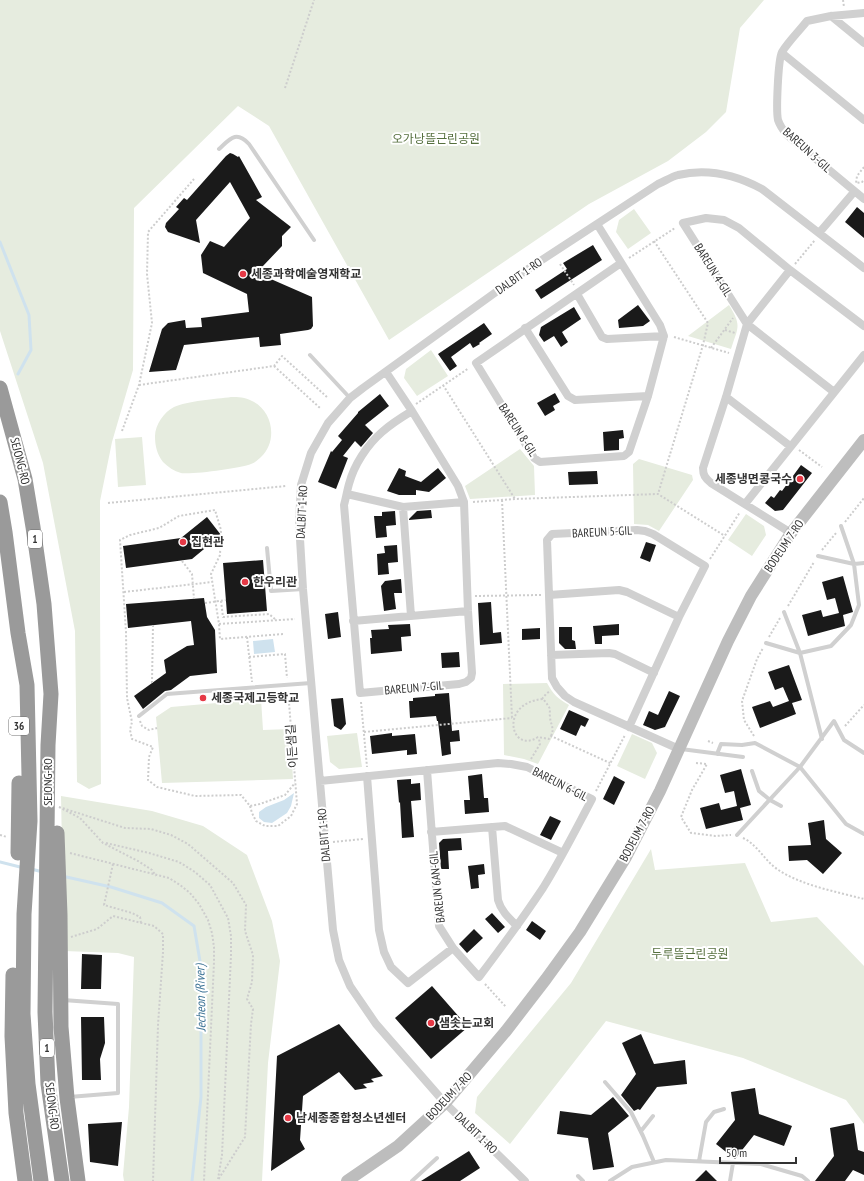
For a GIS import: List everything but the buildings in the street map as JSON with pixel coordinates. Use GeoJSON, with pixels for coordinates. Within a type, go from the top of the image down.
{"type":"FeatureCollection","features":[{"type":"Feature","properties":{"kind":"highway","name":"SEJONG-RO"},"geometry":{"type":"LineString","coordinates":[[0,388],[25,478],[44,604],[51,694],[48,745],[52,822]]}},
{"type":"Feature","properties":{"kind":"highway","name":"36"},"geometry":{"type":"LineString","coordinates":[[0,502],[18,633],[24,820],[20,915],[12,1036],[16,1113],[25,1181]]}},
{"type":"Feature","properties":{"kind":"highway"},"geometry":{"type":"LineString","coordinates":[[51,694],[56,806],[52,822],[53,914],[66,1098],[78,1181]]}},
{"type":"Feature","properties":{"kind":"highway","name":"SEJONG-RO"},"geometry":{"type":"LineString","coordinates":[[53,914],[45,1012],[48,1084],[62,1181]]}},
{"type":"Feature","properties":{"kind":"highway","name":"SEJONG-RO"},"geometry":{"type":"LineString","coordinates":[[20,915],[23,1014],[28,1084],[41,1181]]}},
{"type":"Feature","properties":{"kind":"street"},"geometry":{"type":"LineString","coordinates":[[864,13],[831,16],[807,21],[782,53],[864,120]]}},
{"type":"Feature","properties":{"kind":"street"},"geometry":{"type":"LineString","coordinates":[[831,16],[864,43]]}},
{"type":"Feature","properties":{"kind":"street","name":"BAREUN 3-GIL"},"geometry":{"type":"LineString","coordinates":[[782,53],[779,64],[777,118],[780,127],[787,135],[864,199]]}},
{"type":"Feature","properties":{"kind":"street","name":"DALBIT 1-RO"},"geometry":{"type":"LineString","coordinates":[[525,1181],[445,1103],[376,1024],[350,986],[339,960],[333,930],[303,589],[299,522],[301,485],[312,453],[328,423],[350,398],[363,388],[525,271],[658,184],[678,176],[702,172],[718,172],[750,183],[762,189],[818,236],[864,268]]}},
{"type":"Feature","properties":{"kind":"street"},"geometry":{"type":"LineString","coordinates":[[818,236],[854,192]]}},
{"type":"Feature","properties":{"kind":"street"},"geometry":{"type":"LineString","coordinates":[[683,223],[706,218],[724,220],[739,228],[790,270],[864,326]]}},
{"type":"Feature","properties":{"kind":"street","name":"BAREUN 4-GIL"},"geometry":{"type":"LineString","coordinates":[[683,223],[747,324],[834,392]]}},
{"type":"Feature","properties":{"kind":"street"},"geometry":{"type":"LineString","coordinates":[[576,290],[602,337],[607,339],[664,336],[660,325],[597,224]]}},
{"type":"Feature","properties":{"kind":"street"},"geometry":{"type":"LineString","coordinates":[[476,363],[576,290],[621,263]]}},
{"type":"Feature","properties":{"kind":"street"},"geometry":{"type":"LineString","coordinates":[[790,270],[747,324],[703,468],[703,474],[705,479],[791,533]]}},
{"type":"Feature","properties":{"kind":"street"},"geometry":{"type":"LineString","coordinates":[[525,328],[568,396],[575,400],[648,396]]}},
{"type":"Feature","properties":{"kind":"street","name":"BAREUN 8-GIL"},"geometry":{"type":"LineString","coordinates":[[476,363],[534,458],[540,462],[624,456],[629,452],[648,396],[664,336]]}},
{"type":"Feature","properties":{"kind":"street"},"geometry":{"type":"LineString","coordinates":[[745,504],[793,447],[864,355]]}},
{"type":"Feature","properties":{"kind":"street","name":"BAREUN 7-GIL"},"geometry":{"type":"LineString","coordinates":[[360,693],[459,684],[466,682],[471,678],[472,673],[464,502],[458,486],[411,409],[386,372]]}},
{"type":"Feature","properties":{"kind":"street"},"geometry":{"type":"LineString","coordinates":[[726,396],[793,447]]}},
{"type":"Feature","properties":{"kind":"street"},"geometry":{"type":"LineString","coordinates":[[360,693],[344,505],[349,483],[356,465],[369,446],[381,432],[411,409]]}},
{"type":"Feature","properties":{"kind":"street","name":"BODEUM 7-RO"},"geometry":{"type":"LineString","coordinates":[[347,1181],[398,1146],[445,1103],[506,1031],[580,932],[626,857],[660,791],[731,635],[751,596],[791,533],[820,494],[864,440]]}},
{"type":"Feature","properties":{"kind":"street"},"geometry":{"type":"LineString","coordinates":[[347,494],[403,507],[464,502]]}},
{"type":"Feature","properties":{"kind":"street"},"geometry":{"type":"LineString","coordinates":[[403,507],[411,616]]}},
{"type":"Feature","properties":{"kind":"street","name":"BAREUN 5-GIL"},"geometry":{"type":"LineString","coordinates":[[679,749],[574,702],[565,696],[557,687],[552,678],[547,540],[552,534],[637,530],[645,531],[653,534],[705,566]]}},
{"type":"Feature","properties":{"kind":"street"},"geometry":{"type":"LineString","coordinates":[[629,727],[679,618],[705,566]]}},
{"type":"Feature","properties":{"kind":"street"},"geometry":{"type":"LineString","coordinates":[[549,594],[619,590],[627,592],[679,618]]}},
{"type":"Feature","properties":{"kind":"street"},"geometry":{"type":"LineString","coordinates":[[353,621],[468,611]]}},
{"type":"Feature","properties":{"kind":"street"},"geometry":{"type":"LineString","coordinates":[[551,655],[609,652],[654,673]]}},
{"type":"Feature","properties":{"kind":"street","name":"BAREUN 6-GIL"},"geometry":{"type":"LineString","coordinates":[[320,781],[498,763],[527,767],[592,799],[543,887],[517,926],[478,977]]}},
{"type":"Feature","properties":{"kind":"street","name":"BAREUN 6AN-GIL"},"geometry":{"type":"LineString","coordinates":[[427,770],[439,926],[453,948],[478,977]]}},
{"type":"Feature","properties":{"kind":"street"},"geometry":{"type":"LineString","coordinates":[[367,776],[379,930],[384,952],[391,967],[408,983],[453,948]]}},
{"type":"Feature","properties":{"kind":"street"},"geometry":{"type":"LineString","coordinates":[[431,832],[505,826],[563,853]]}},
{"type":"Feature","properties":{"kind":"street"},"geometry":{"type":"LineString","coordinates":[[492,827],[499,907],[517,926]]}},
{"type":"Feature","properties":{"kind":"lane"},"geometry":{"type":"LineString","coordinates":[[220,149],[230,138],[238,136],[243,138],[314,240]]}},
{"type":"Feature","properties":{"kind":"lane"},"geometry":{"type":"LineString","coordinates":[[310,355],[350,398]]}},
{"type":"Feature","properties":{"kind":"lane"},"geometry":{"type":"LineString","coordinates":[[766,643],[800,653],[830,646],[851,626],[859,606],[854,564],[841,526]]}},
{"type":"Feature","properties":{"kind":"lane"},"geometry":{"type":"LineString","coordinates":[[267,548],[271,591],[303,589]]}},
{"type":"Feature","properties":{"kind":"lane"},"geometry":{"type":"LineString","coordinates":[[818,556],[854,564],[864,563]]}},
{"type":"Feature","properties":{"kind":"lane"},"geometry":{"type":"LineString","coordinates":[[784,612],[800,653],[822,739]]}},
{"type":"Feature","properties":{"kind":"lane"},"geometry":{"type":"LineString","coordinates":[[139,716],[167,694],[311,683]]}},
{"type":"Feature","properties":{"kind":"lane"},"geometry":{"type":"LineString","coordinates":[[737,835],[800,767],[834,721],[844,740],[864,753]]}},
{"type":"Feature","properties":{"kind":"lane"},"geometry":{"type":"LineString","coordinates":[[717,754],[721,744],[742,745],[755,743],[800,767],[846,824],[864,834]]}},
{"type":"Feature","properties":{"kind":"lane"},"geometry":{"type":"LineString","coordinates":[[679,749],[743,757]]}},
{"type":"Feature","properties":{"kind":"lane"},"geometry":{"type":"LineString","coordinates":[[752,771],[759,791],[770,800],[781,806]]}},
{"type":"Feature","properties":{"kind":"lane"},"geometry":{"type":"LineString","coordinates":[[60,1000],[118,1004],[118,1093],[66,1098]]}},
{"type":"Feature","properties":{"kind":"lane"},"geometry":{"type":"LineString","coordinates":[[605,1082],[630,1112],[641,1131],[654,1162]]}},
{"type":"Feature","properties":{"kind":"lane"},"geometry":{"type":"LineString","coordinates":[[699,1161],[706,1122],[714,1112],[724,1109]]}},
{"type":"Feature","properties":{"kind":"lane"},"geometry":{"type":"LineString","coordinates":[[641,1131],[653,1116]]}},
{"type":"Feature","properties":{"kind":"lane"},"geometry":{"type":"LineString","coordinates":[[412,1181],[437,1158]]}},
{"type":"Feature","properties":{"kind":"lane"},"geometry":{"type":"LineString","coordinates":[[610,1181],[632,1167],[666,1160],[761,1164],[802,1176],[808,1181]]}},
{"type":"Feature","properties":{"kind":"lane"},"geometry":{"type":"LineString","coordinates":[[730,1181],[733,1163]]}},
{"type":"Feature","properties":{"kind":"lane"},"geometry":{"type":"LineString","coordinates":[[578,1176],[583,1181]]}},
{"type":"Feature","properties":{"kind":"path"},"geometry":{"type":"LineString","coordinates":[[285,88],[314,0]]}},
{"type":"Feature","properties":{"kind":"path"},"geometry":{"type":"LineString","coordinates":[[864,167],[857,176],[856,183],[864,180]]}},
{"type":"Feature","properties":{"kind":"path"},"geometry":{"type":"LineString","coordinates":[[122,431],[139,385],[152,323],[147,274],[148,232],[194,179]]}},
{"type":"Feature","properties":{"kind":"path"},"geometry":{"type":"LineString","coordinates":[[621,263],[683,223]]}},
{"type":"Feature","properties":{"kind":"path"},"geometry":{"type":"LineString","coordinates":[[790,270],[818,236]]}},
{"type":"Feature","properties":{"kind":"path"},"geometry":{"type":"LineString","coordinates":[[654,241],[708,323],[703,345],[658,494]]}},
{"type":"Feature","properties":{"kind":"path"},"geometry":{"type":"LineString","coordinates":[[560,264],[576,290]]}},
{"type":"Feature","properties":{"kind":"path"},"geometry":{"type":"LineString","coordinates":[[711,348],[737,314]]}},
{"type":"Feature","properties":{"kind":"path"},"geometry":{"type":"LineString","coordinates":[[725,330],[737,334]]}},
{"type":"Feature","properties":{"kind":"path"},"geometry":{"type":"LineString","coordinates":[[674,337],[729,353]]}},
{"type":"Feature","properties":{"kind":"path"},"geometry":{"type":"LineString","coordinates":[[139,385],[274,366],[282,356],[328,398]]}},
{"type":"Feature","properties":{"kind":"path"},"geometry":{"type":"LineString","coordinates":[[411,409],[476,363]]}},
{"type":"Feature","properties":{"kind":"path"},"geometry":{"type":"LineString","coordinates":[[274,366],[320,408]]}},
{"type":"Feature","properties":{"kind":"path"},"geometry":{"type":"LineString","coordinates":[[443,385],[515,499]]}},
{"type":"Feature","properties":{"kind":"path"},"geometry":{"type":"LineString","coordinates":[[793,447],[822,467]]}},
{"type":"Feature","properties":{"kind":"path"},"geometry":{"type":"LineString","coordinates":[[108,502],[286,486]]}},
{"type":"Feature","properties":{"kind":"path"},"geometry":{"type":"LineString","coordinates":[[464,502],[658,494],[725,536]]}},
{"type":"Feature","properties":{"kind":"path"},"geometry":{"type":"LineString","coordinates":[[502,500],[513,727],[519,738],[526,741],[533,741],[538,737],[549,739],[553,732],[553,727],[549,716],[550,709],[543,699],[529,701],[521,706],[513,719]]}},
{"type":"Feature","properties":{"kind":"path"},"geometry":{"type":"LineString","coordinates":[[705,566],[745,504]]}},
{"type":"Feature","properties":{"kind":"path"},"geometry":{"type":"LineString","coordinates":[[283,634],[220,639],[211,574],[220,555],[221,530],[215,510],[179,516],[160,528],[130,534],[120,540],[126,632],[127,698],[132,722],[130,730],[132,739],[153,747],[149,757],[148,780],[157,787],[195,796],[241,795],[250,806],[285,795],[295,783]]}},
{"type":"Feature","properties":{"kind":"path"},"geometry":{"type":"LineString","coordinates":[[182,561],[192,574],[194,599]]}},
{"type":"Feature","properties":{"kind":"path"},"geometry":{"type":"LineString","coordinates":[[124,592],[212,582]]}},
{"type":"Feature","properties":{"kind":"path"},"geometry":{"type":"LineString","coordinates":[[468,596],[549,594]]}},
{"type":"Feature","properties":{"kind":"path"},"geometry":{"type":"LineString","coordinates":[[205,603],[226,600]]}},
{"type":"Feature","properties":{"kind":"path"},"geometry":{"type":"LineString","coordinates":[[221,601],[223,617],[269,614],[276,620]]}},
{"type":"Feature","properties":{"kind":"path"},"geometry":{"type":"LineString","coordinates":[[219,624],[295,619]]}},
{"type":"Feature","properties":{"kind":"path"},"geometry":{"type":"LineString","coordinates":[[152,683],[153,625]]}},
{"type":"Feature","properties":{"kind":"path"},"geometry":{"type":"LineString","coordinates":[[247,637],[254,700]]}},
{"type":"Feature","properties":{"kind":"path","name":"이든샘길"},"geometry":{"type":"LineString","coordinates":[[249,657],[285,654],[296,804],[291,816],[278,826],[265,826],[256,821],[250,806]]}},
{"type":"Feature","properties":{"kind":"path"},"geometry":{"type":"LineString","coordinates":[[360,693],[367,776]]}},
{"type":"Feature","properties":{"kind":"path"},"geometry":{"type":"LineString","coordinates":[[840,732],[864,705]]}},
{"type":"Feature","properties":{"kind":"path"},"geometry":{"type":"LineString","coordinates":[[364,732],[513,719]]}},
{"type":"Feature","properties":{"kind":"path"},"geometry":{"type":"LineString","coordinates":[[592,799],[629,727]]}},
{"type":"Feature","properties":{"kind":"path"},"geometry":{"type":"LineString","coordinates":[[551,736],[610,764]]}},
{"type":"Feature","properties":{"kind":"path"},"geometry":{"type":"LineString","coordinates":[[527,767],[534,752],[540,744],[540,739],[537,738]]}},
{"type":"Feature","properties":{"kind":"path"},"geometry":{"type":"LineString","coordinates":[[696,763],[706,764],[692,790],[681,817],[691,833],[715,836],[737,835],[751,842],[776,868],[793,878],[864,899]]}},
{"type":"Feature","properties":{"kind":"path"},"geometry":{"type":"LineString","coordinates":[[56,806],[80,818],[103,843],[138,861],[152,870],[156,876]]}},
{"type":"Feature","properties":{"kind":"path"},"geometry":{"type":"LineString","coordinates":[[56,806],[125,828],[151,829],[171,835],[188,844],[233,883],[246,905],[245,931],[253,955],[252,982],[247,999],[253,1009],[245,1137],[218,1180]]}},
{"type":"Feature","properties":{"kind":"path"},"geometry":{"type":"LineString","coordinates":[[0,835],[8,837]]}},
{"type":"Feature","properties":{"kind":"path"},"geometry":{"type":"LineString","coordinates":[[332,842],[373,838]]}},
{"type":"Feature","properties":{"kind":"path"},"geometry":{"type":"LineString","coordinates":[[103,843],[149,853],[179,862],[195,872],[210,885],[228,918],[231,936],[231,955],[222,1155],[218,1180]]}},
{"type":"Feature","properties":{"kind":"path"},"geometry":{"type":"LineString","coordinates":[[68,853],[169,878],[190,893],[199,904],[208,920],[214,946],[214,962],[204,1181]]}},
{"type":"Feature","properties":{"kind":"path"},"geometry":{"type":"LineString","coordinates":[[113,864],[104,905],[132,913],[140,917],[141,922]]}},
{"type":"Feature","properties":{"kind":"path"},"geometry":{"type":"LineString","coordinates":[[69,938],[97,929],[113,916],[154,926],[163,934],[158,1025],[153,1181]]}},
{"type":"Feature","properties":{"kind":"path"},"geometry":{"type":"LineString","coordinates":[[478,977],[506,1007]]}},
{"type":"Feature","properties":{"kind":"green space","name":"오가낭뜰근린공원"},"geometry":{"type":"Polygon","coordinates":[[[0,0],[764,0],[740,28],[726,112],[706,132],[668,161],[589,204],[389,340],[269,126],[238,106],[134,208],[133,370],[112,442],[100,501],[101,784],[89,789],[77,782],[75,631],[43,463],[0,331],[0,0]]]}},
{"type":"Feature","properties":{"kind":"green space"},"geometry":{"type":"Polygon","coordinates":[[[634,209],[651,233],[628,249],[616,232],[619,220],[634,209]]]}},
{"type":"Feature","properties":{"kind":"green space"},"geometry":{"type":"Polygon","coordinates":[[[729,305],[736,318],[738,327],[731,349],[688,336],[729,305]]]}},
{"type":"Feature","properties":{"kind":"green space"},"geometry":{"type":"Polygon","coordinates":[[[431,350],[448,376],[417,396],[404,378],[406,369],[431,350]]]}},
{"type":"Feature","properties":{"kind":"green space"},"geometry":{"type":"Polygon","coordinates":[[[239,397],[252,401],[265,412],[269,419],[271,427],[270,443],[260,458],[252,464],[246,466],[205,472],[186,473],[176,471],[163,462],[159,456],[155,443],[155,432],[158,423],[170,409],[186,403],[239,397]]]}},
{"type":"Feature","properties":{"kind":"green space"},"geometry":{"type":"Polygon","coordinates":[[[142,437],[146,485],[118,487],[115,439],[142,437]]]}},
{"type":"Feature","properties":{"kind":"green space"},"geometry":{"type":"Polygon","coordinates":[[[520,449],[534,466],[535,495],[470,499],[465,486],[520,449]]]}},
{"type":"Feature","properties":{"kind":"green space"},"geometry":{"type":"Polygon","coordinates":[[[639,459],[692,475],[693,480],[659,531],[648,525],[634,524],[633,464],[639,459]]]}},
{"type":"Feature","properties":{"kind":"green space"},"geometry":{"type":"Polygon","coordinates":[[[746,514],[764,526],[766,535],[752,556],[728,540],[746,514]]]}},
{"type":"Feature","properties":{"kind":"green space"},"geometry":{"type":"Polygon","coordinates":[[[547,683],[556,696],[569,705],[538,764],[524,759],[504,755],[503,684],[547,683]]]}},
{"type":"Feature","properties":{"kind":"green space"},"geometry":{"type":"Polygon","coordinates":[[[261,699],[263,730],[290,729],[293,779],[162,783],[156,717],[171,707],[261,699]]]}},
{"type":"Feature","properties":{"kind":"green space"},"geometry":{"type":"Polygon","coordinates":[[[357,733],[362,767],[339,769],[330,762],[327,736],[357,733]]]}},
{"type":"Feature","properties":{"kind":"green space"},"geometry":{"type":"Polygon","coordinates":[[[632,734],[652,743],[657,753],[645,779],[617,766],[632,734]]]}},
{"type":"Feature","properties":{"kind":"green space"},"geometry":{"type":"Polygon","coordinates":[[[61,796],[152,811],[203,826],[247,855],[272,921],[280,961],[268,1063],[262,1181],[124,1181],[123,1175],[129,1107],[134,957],[118,953],[64,951],[61,796]]]}},
{"type":"Feature","properties":{"kind":"green space","name":"두루뜰근린공원"},"geometry":{"type":"Polygon","coordinates":[[[651,849],[655,870],[745,863],[771,922],[817,917],[864,966],[864,1124],[846,1100],[743,1058],[606,1021],[510,1144],[475,1113],[477,1097],[571,983],[651,849]]]}},
{"type":"Feature","properties":{"kind":"water"},"geometry":{"type":"Polygon","coordinates":[[[273,639],[275,652],[254,654],[253,641],[273,639]]]}},
{"type":"Feature","properties":{"kind":"water"},"geometry":{"type":"Polygon","coordinates":[[[294,793],[291,806],[287,813],[272,823],[264,822],[259,818],[259,812],[266,807],[284,800],[294,793]]]}},
{"type":"Feature","properties":{"kind":"waterway"},"geometry":{"type":"LineString","coordinates":[[0,242],[29,315],[31,350],[18,374]]}},
{"type":"Feature","properties":{"kind":"waterway","name":"Jecheon (River)"},"geometry":{"type":"LineString","coordinates":[[0,862],[24,868]]}},
{"type":"Feature","properties":{"kind":"waterway","name":"Jecheon (River)"},"geometry":{"type":"LineString","coordinates":[[31,869],[43,872]]}},
{"type":"Feature","properties":{"kind":"waterway","name":"Jecheon (River)"},"geometry":{"type":"LineString","coordinates":[[62,876],[111,887],[162,903],[194,926],[201,967],[201,1097],[192,1181]]}},
{"type":"Feature","properties":{"kind":"place","name":"세종과학예술영재학교"},"geometry":{"type":"Point","coordinates":[243,274]}},
{"type":"Feature","properties":{"kind":"place","name":"세종냉면콩국수"},"geometry":{"type":"Point","coordinates":[800,479]}},
{"type":"Feature","properties":{"kind":"place","name":"집현관"},"geometry":{"type":"Point","coordinates":[183,542]}},
{"type":"Feature","properties":{"kind":"place","name":"한우리관"},"geometry":{"type":"Point","coordinates":[245,582]}},
{"type":"Feature","properties":{"kind":"place","name":"세종국제고등학교"},"geometry":{"type":"Point","coordinates":[203,698]}},
{"type":"Feature","properties":{"kind":"place","name":"샘솟는교회"},"geometry":{"type":"Point","coordinates":[431,1023]}},
{"type":"Feature","properties":{"kind":"place","name":"남세종종합청소년센터"},"geometry":{"type":"Point","coordinates":[288,1118]}}]}
